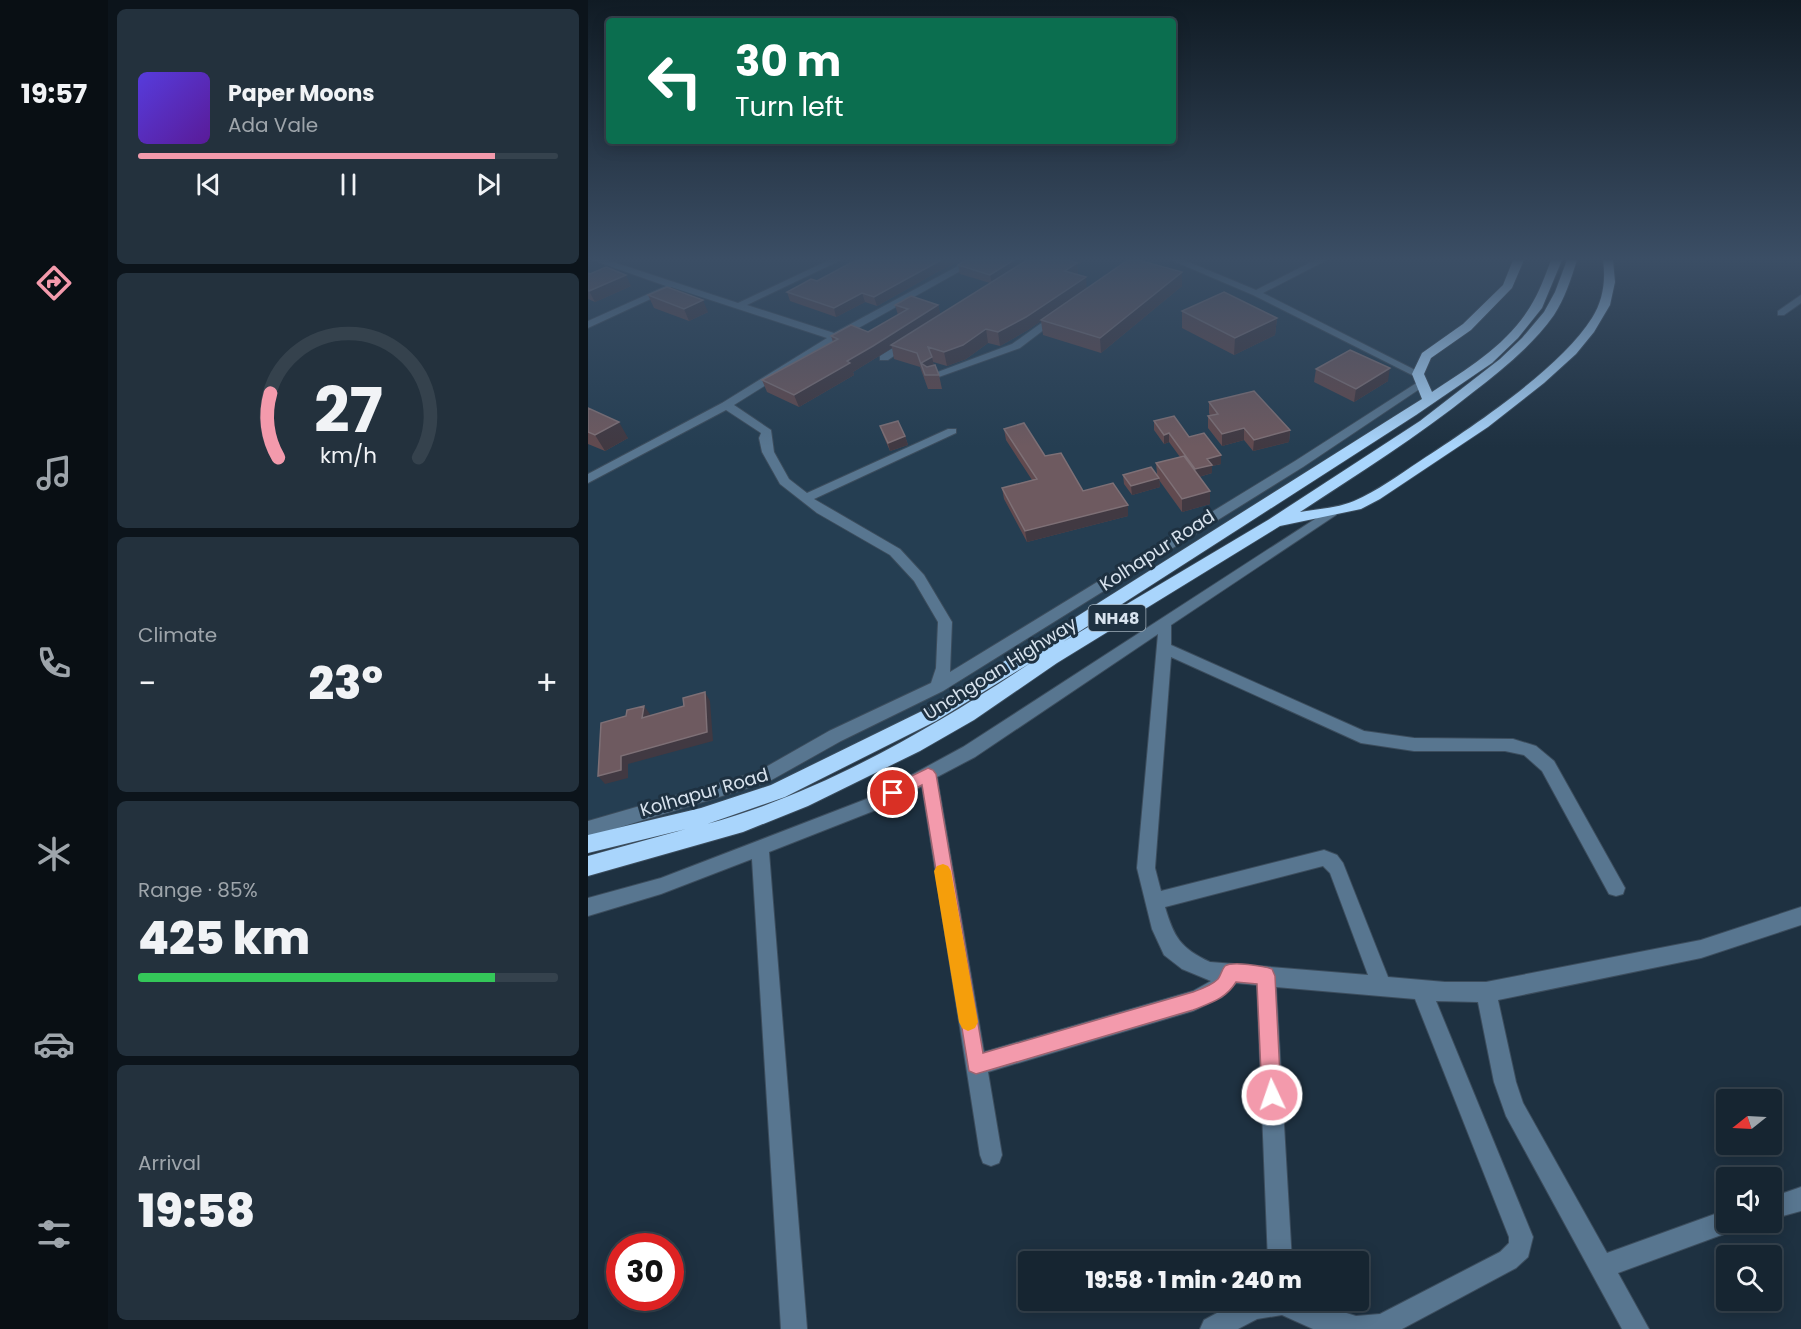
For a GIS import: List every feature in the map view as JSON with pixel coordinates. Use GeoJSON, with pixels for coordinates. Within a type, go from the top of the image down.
{"type":"FeatureCollection","features":[{"type":"Feature","properties":{"kind":"highway"},"geometry":{"type":"LineString","coordinates":[[1423,386],[1426,356],[1472,322]]}},
{"type":"Feature","properties":{"kind":"highway","name":"Kolhapur Road"},"geometry":{"type":"LineString","coordinates":[[588,844],[701,817],[778,792],[928,716],[1044,646],[1423,386],[1488,360],[1525,322]]}},
{"type":"Feature","properties":{"kind":"highway","name":"Unchgoan Highway"},"geometry":{"type":"LineString","coordinates":[[588,866],[743,823],[801,800],[913,745],[967,715],[1051,658],[1273,523],[1425,424],[1504,362],[1542,322]]}},
{"type":"Feature","properties":{"kind":"highway"},"geometry":{"type":"LineString","coordinates":[[1273,523],[1356,506],[1395,484],[1487,422],[1543,377],[1581,342],[1594,322]]}},
{"type":"Feature","properties":{"kind":"street"},"geometry":{"type":"LineString","coordinates":[[791,322],[836,337]]}},
{"type":"Feature","properties":{"kind":"street"},"geometry":{"type":"LineString","coordinates":[[588,479],[726,405],[864,322]]}},
{"type":"Feature","properties":{"kind":"street"},"geometry":{"type":"LineString","coordinates":[[932,376],[1016,346],[1050,322]]}},
{"type":"Feature","properties":{"kind":"street"},"geometry":{"type":"LineString","coordinates":[[588,829],[762,777],[835,736],[938,687],[1423,386],[1308,322]]}},
{"type":"Feature","properties":{"kind":"street"},"geometry":{"type":"LineString","coordinates":[[884,358],[914,339]]}},
{"type":"Feature","properties":{"kind":"street"},"geometry":{"type":"LineString","coordinates":[[726,405],[767,432],[765,444],[784,481],[805,498],[895,552],[919,578],[945,622],[944,668],[938,687]]}},
{"type":"Feature","properties":{"kind":"street"},"geometry":{"type":"LineString","coordinates":[[805,498],[952,431]]}},
{"type":"Feature","properties":{"kind":"street"},"geometry":{"type":"LineString","coordinates":[[588,907],[661,886],[760,849],[875,802],[928,774],[969,752],[1332,512]]}},
{"type":"Feature","properties":{"kind":"street"},"geometry":{"type":"LineString","coordinates":[[1164,623],[1146,868],[1162,929],[1171,948],[1189,962],[1209,971],[1421,990],[1486,992],[1701,950],[1801,916]]}},
{"type":"Feature","properties":{"kind":"street"},"geometry":{"type":"LineString","coordinates":[[1163,647],[1371,740],[1439,746],[1513,746],[1528,749],[1548,766],[1616,888]]}},
{"type":"Feature","properties":{"kind":"street"},"geometry":{"type":"LineString","coordinates":[[928,774],[991,1155]]}},
{"type":"Feature","properties":{"kind":"street"},"geometry":{"type":"LineString","coordinates":[[760,849],[794,1329]]}},
{"type":"Feature","properties":{"kind":"street"},"geometry":{"type":"LineString","coordinates":[[1154,901],[1324,858],[1331,861],[1337,869],[1382,986]]}},
{"type":"Feature","properties":{"kind":"street"},"geometry":{"type":"LineString","coordinates":[[976,1065],[1193,1001],[1224,985],[1232,973]]}},
{"type":"Feature","properties":{"kind":"street"},"geometry":{"type":"LineString","coordinates":[[1266,976],[1279,1251]]}},
{"type":"Feature","properties":{"kind":"street"},"geometry":{"type":"LineString","coordinates":[[1302,1311],[1317,1318],[1356,1329],[1382,1326],[1508,1260],[1520,1249],[1521,1237],[1421,990]]}},
{"type":"Feature","properties":{"kind":"street"},"geometry":{"type":"LineString","coordinates":[[1486,992],[1504,1082],[1514,1108],[1636,1329]]}},
{"type":"Feature","properties":{"kind":"street"},"geometry":{"type":"LineString","coordinates":[[1782,1205],[1801,1199]]}},
{"type":"Feature","properties":{"kind":"street"},"geometry":{"type":"LineString","coordinates":[[1602,1267],[1716,1226]]}},
{"type":"Feature","properties":{"kind":"street"},"geometry":{"type":"LineString","coordinates":[[1213,1329],[1247,1311]]}},
{"type":"Feature","properties":{"kind":"shaded area"},"geometry":{"type":"Polygon","coordinates":[[[588,322],[1521,322],[1494,355],[1059,636],[778,791],[588,844],[588,322]]]}},
{"type":"Feature","properties":{"kind":"building"},"geometry":{"type":"Polygon","coordinates":[[[885,322],[911,322],[847,361],[850,363],[794,395],[762,380],[838,339],[831,336],[851,325],[868,332],[885,322]]]}},
{"type":"Feature","properties":{"kind":"building"},"geometry":{"type":"Polygon","coordinates":[[[928,322],[1017,322],[998,332],[986,329],[963,345],[944,352],[928,347],[932,357],[921,363],[927,367],[935,365],[939,375],[925,375],[917,353],[891,345],[928,322]]]}},
{"type":"Feature","properties":{"kind":"building"},"geometry":{"type":"Polygon","coordinates":[[[1048,322],[1120,322],[1100,338],[1048,322]]]}},
{"type":"Feature","properties":{"kind":"building"},"geometry":{"type":"Polygon","coordinates":[[[1204,322],[1269,322],[1235,338],[1204,322]]]}},
{"type":"Feature","properties":{"kind":"building"},"geometry":{"type":"Polygon","coordinates":[[[1350,350],[1390,368],[1356,389],[1316,369],[1350,350]]]}},
{"type":"Feature","properties":{"kind":"building"},"geometry":{"type":"Polygon","coordinates":[[[1254,391],[1290,430],[1254,440],[1244,428],[1222,434],[1208,416],[1218,414],[1209,402],[1254,391]]]}},
{"type":"Feature","properties":{"kind":"building"},"geometry":{"type":"Polygon","coordinates":[[[588,408],[619,422],[595,435],[588,432],[588,408]]]}},
{"type":"Feature","properties":{"kind":"building"},"geometry":{"type":"Polygon","coordinates":[[[1174,416],[1189,437],[1204,433],[1221,455],[1207,459],[1212,465],[1195,469],[1169,433],[1164,435],[1154,421],[1174,416]]]}},
{"type":"Feature","properties":{"kind":"building"},"geometry":{"type":"Polygon","coordinates":[[[898,421],[905,436],[888,443],[880,426],[898,421]]]}},
{"type":"Feature","properties":{"kind":"building"},"geometry":{"type":"Polygon","coordinates":[[[1024,423],[1045,456],[1061,453],[1083,491],[1113,483],[1128,505],[1025,531],[1002,488],[1037,479],[1004,429],[1024,423]]]}},
{"type":"Feature","properties":{"kind":"building"},"geometry":{"type":"Polygon","coordinates":[[[1184,456],[1210,491],[1182,499],[1156,463],[1184,456]]]}},
{"type":"Feature","properties":{"kind":"building"},"geometry":{"type":"Polygon","coordinates":[[[1151,467],[1159,478],[1131,486],[1123,475],[1151,467]]]}},
{"type":"Feature","properties":{"kind":"building"},"geometry":{"type":"Polygon","coordinates":[[[705,692],[707,732],[621,756],[621,770],[598,776],[601,723],[626,716],[627,710],[644,706],[642,718],[684,706],[683,698],[705,692]]]}},
{"type":"Feature","properties":{"kind":"slow traffic"},"geometry":{"type":"LineString","coordinates":[[943,871],[968,1022]]}},
{"type":"Feature","properties":{"kind":"route"},"geometry":{"type":"LineString","coordinates":[[893,793],[928,774],[976,1065],[1193,1001],[1224,985],[1232,973],[1266,976],[1272,1095]]}}]}
